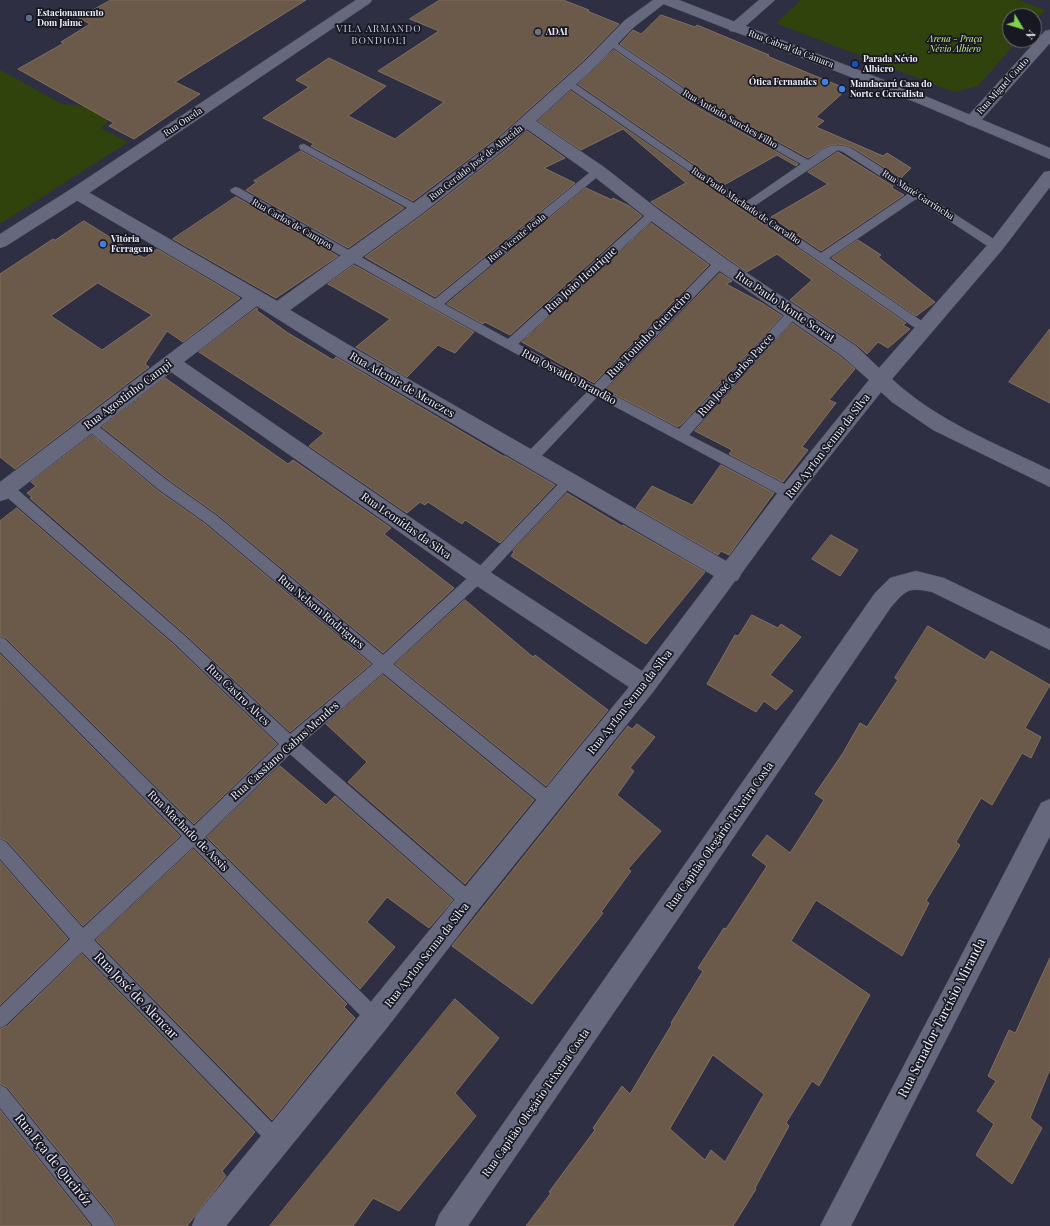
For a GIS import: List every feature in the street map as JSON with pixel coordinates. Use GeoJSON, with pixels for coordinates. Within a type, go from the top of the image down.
{"type":"FeatureCollection","features":[{"type":"Feature","properties":{"kind":"street","name":"Rua Oneda"},"geometry":{"type":"LineString","coordinates":[[0,242],[77,193],[365,0]]}},
{"type":"Feature","properties":{"kind":"street","name":"Rua Geraldo José de Almeida"},"geometry":{"type":"LineString","coordinates":[[277,310],[417,209],[527,122],[612,43],[629,24],[662,0]]}},
{"type":"Feature","properties":{"kind":"street","name":"Rua Cabral da Câmara"},"geometry":{"type":"LineString","coordinates":[[666,0],[972,121],[1050,154]]}},
{"type":"Feature","properties":{"kind":"street"},"geometry":{"type":"LineString","coordinates":[[735,28],[768,0]]}},
{"type":"Feature","properties":{"kind":"street","name":"Rua Miguel Couto"},"geometry":{"type":"LineString","coordinates":[[972,121],[1050,34]]}},
{"type":"Feature","properties":{"kind":"street","name":"Rua Paulo Monte Serrat"},"geometry":{"type":"LineString","coordinates":[[527,122],[598,171],[653,214],[720,263],[849,351],[899,397],[940,425],[1050,479]]}},
{"type":"Feature","properties":{"kind":"street","name":"Rua Ayrton Senna da Silva"},"geometry":{"type":"LineString","coordinates":[[207,1226],[645,685],[790,493],[880,380],[996,246],[1050,176]]}},
{"type":"Feature","properties":{"kind":"street","name":"Rua Ademir de Menezes"},"geometry":{"type":"LineString","coordinates":[[77,193],[256,297],[349,354],[730,574]]}},
{"type":"Feature","properties":{"kind":"street","name":"Rua Agostinho Campi"},"geometry":{"type":"LineString","coordinates":[[3,490],[256,297]]}},
{"type":"Feature","properties":{"kind":"street","name":"Rua Leonidas da Silva"},"geometry":{"type":"LineString","coordinates":[[170,363],[479,576],[645,685]]}},
{"type":"Feature","properties":{"kind":"street","name":"Rua Capitão Olegário Teixeira Costa"},"geometry":{"type":"LineString","coordinates":[[450,1226],[883,600],[898,584],[916,580],[936,584],[1050,640]]}},
{"type":"Feature","properties":{"kind":"street","name":"Rua Senador Tarcísio Miranda"},"geometry":{"type":"LineString","coordinates":[[835,1226],[1050,811]]}},
{"type":"Feature","properties":{"kind":"lane","name":"Rua Antônio Sanches Filho"},"geometry":{"type":"LineString","coordinates":[[612,43],[699,103],[810,165]]}},
{"type":"Feature","properties":{"kind":"lane","name":"Rua Paulo Machado de Carvalho"},"geometry":{"type":"LineString","coordinates":[[568,83],[925,329]]}},
{"type":"Feature","properties":{"kind":"lane"},"geometry":{"type":"LineString","coordinates":[[304,147],[417,209]]}},
{"type":"Feature","properties":{"kind":"lane","name":"Rua Mané Garrincha"},"geometry":{"type":"LineString","coordinates":[[810,165],[831,149],[838,147],[847,150],[996,246]]}},
{"type":"Feature","properties":{"kind":"lane"},"geometry":{"type":"LineString","coordinates":[[746,207],[810,165]]}},
{"type":"Feature","properties":{"kind":"lane","name":"Rua Vicente Feola"},"geometry":{"type":"LineString","coordinates":[[436,305],[598,171]]}},
{"type":"Feature","properties":{"kind":"lane","name":"Rua Carlos de Campos"},"geometry":{"type":"LineString","coordinates":[[235,190],[350,258]]}},
{"type":"Feature","properties":{"kind":"lane"},"geometry":{"type":"LineString","coordinates":[[822,258],[916,194]]}},
{"type":"Feature","properties":{"kind":"lane","name":"Rua João Henrique"},"geometry":{"type":"LineString","coordinates":[[509,345],[653,214]]}},
{"type":"Feature","properties":{"kind":"lane","name":"Rua Osvaldo Brandão"},"geometry":{"type":"LineString","coordinates":[[350,258],[594,391],[790,493]]}},
{"type":"Feature","properties":{"kind":"lane","name":"Rua Toninho Guerreiro"},"geometry":{"type":"LineString","coordinates":[[530,459],[594,391],[720,263]]}},
{"type":"Feature","properties":{"kind":"lane","name":"Rua José Carlos Pacce"},"geometry":{"type":"LineString","coordinates":[[680,436],[792,313]]}},
{"type":"Feature","properties":{"kind":"lane","name":"Rua Nelson Rodrigues"},"geometry":{"type":"LineString","coordinates":[[89,425],[163,485],[211,519],[383,664],[551,802]]}},
{"type":"Feature","properties":{"kind":"lane","name":"Rua Cassiano Gabus Mendes"},"geometry":{"type":"LineString","coordinates":[[0,1019],[290,744],[383,664],[479,576],[570,481]]}},
{"type":"Feature","properties":{"kind":"lane","name":"Rua Castro Alves"},"geometry":{"type":"LineString","coordinates":[[3,490],[180,640],[290,744],[469,901]]}},
{"type":"Feature","properties":{"kind":"lane","name":"Rua Machado de Assis"},"geometry":{"type":"LineString","coordinates":[[0,643],[376,1019]]}},
{"type":"Feature","properties":{"kind":"lane","name":"Rua José de Alencar"},"geometry":{"type":"LineString","coordinates":[[0,847],[82,940],[277,1140]]}},
{"type":"Feature","properties":{"kind":"lane","name":"Rua Eça de Queiróz"},"geometry":{"type":"LineString","coordinates":[[0,1094],[105,1226]]}},
{"type":"Feature","properties":{"kind":"green space","name":"Arena - Praça Névio Albiero"},"geometry":{"type":"Polygon","coordinates":[[[801,0],[1019,0],[1040,8],[1002,8],[1002,48],[1011,48],[978,86],[954,92],[776,23],[801,0]]]}},
{"type":"Feature","properties":{"kind":"green space"},"geometry":{"type":"Polygon","coordinates":[[[0,70],[62,104],[76,105],[116,114],[101,128],[128,142],[0,224],[0,70]]]}},
{"type":"Feature","properties":{"kind":"building"},"geometry":{"type":"Polygon","coordinates":[[[111,0],[306,0],[175,82],[200,94],[134,139],[109,126],[114,123],[18,69],[64,43],[61,42],[90,24],[79,18],[111,0]]]}},
{"type":"Feature","properties":{"kind":"building"},"geometry":{"type":"Polygon","coordinates":[[[440,0],[563,0],[619,24],[585,59],[498,137],[413,201],[311,146],[314,144],[263,118],[309,87],[296,80],[329,58],[386,86],[348,116],[395,139],[444,102],[378,71],[439,31],[410,19],[440,0]]]}},
{"type":"Feature","properties":{"kind":"building"},"geometry":{"type":"Polygon","coordinates":[[[661,15],[695,27],[697,25],[847,89],[816,117],[824,121],[816,127],[883,156],[887,153],[911,168],[901,178],[852,147],[838,144],[827,146],[808,158],[703,100],[620,44],[633,30],[641,34],[661,15]]]}},
{"type":"Feature","properties":{"kind":"building"},"geometry":{"type":"Polygon","coordinates":[[[614,50],[695,106],[798,164],[796,166],[777,155],[724,185],[578,84],[614,50]]]}},
{"type":"Feature","properties":{"kind":"building"},"geometry":{"type":"Polygon","coordinates":[[[571,91],[906,323],[903,325],[910,329],[888,348],[878,342],[867,354],[857,345],[790,300],[812,280],[777,254],[747,272],[727,258],[651,202],[686,183],[623,129],[581,150],[538,121],[571,91]]]}},
{"type":"Feature","properties":{"kind":"building"},"geometry":{"type":"Polygon","coordinates":[[[527,131],[565,158],[544,168],[575,183],[435,297],[365,257],[424,214],[512,145],[527,131]]]}},
{"type":"Feature","properties":{"kind":"building"},"geometry":{"type":"Polygon","coordinates":[[[301,151],[404,208],[348,248],[246,190],[257,182],[254,181],[301,151]]]}},
{"type":"Feature","properties":{"kind":"building"},"geometry":{"type":"Polygon","coordinates":[[[838,152],[893,186],[892,188],[904,195],[821,251],[771,217],[828,184],[808,172],[838,152]]]}},
{"type":"Feature","properties":{"kind":"building"},"geometry":{"type":"Polygon","coordinates":[[[586,188],[612,200],[613,198],[629,206],[642,216],[510,335],[485,322],[483,324],[447,304],[586,188]]]}},
{"type":"Feature","properties":{"kind":"building"},"geometry":{"type":"Polygon","coordinates":[[[236,197],[338,256],[276,298],[173,239],[236,197]]]}},
{"type":"Feature","properties":{"kind":"building"},"geometry":{"type":"Polygon","coordinates":[[[84,221],[145,258],[157,249],[240,298],[183,342],[167,331],[145,364],[149,367],[15,469],[0,457],[0,274],[53,239],[55,240],[84,221]],[[98,283],[51,316],[102,350],[152,315],[98,283]]]}},
{"type":"Feature","properties":{"kind":"building"},"geometry":{"type":"Polygon","coordinates":[[[651,223],[709,265],[594,383],[522,342],[651,223]]]}},
{"type":"Feature","properties":{"kind":"building"},"geometry":{"type":"Polygon","coordinates":[[[858,240],[881,255],[878,257],[935,302],[916,316],[832,258],[858,240]]]}},
{"type":"Feature","properties":{"kind":"building"},"geometry":{"type":"Polygon","coordinates":[[[354,265],[474,332],[455,353],[438,345],[407,377],[356,347],[390,319],[328,284],[354,265]]]}},
{"type":"Feature","properties":{"kind":"building"},"geometry":{"type":"Polygon","coordinates":[[[720,273],[732,281],[726,284],[762,303],[782,316],[682,424],[678,427],[606,390],[720,273]]]}},
{"type":"Feature","properties":{"kind":"building"},"geometry":{"type":"Polygon","coordinates":[[[257,308],[258,309],[256,310],[288,333],[333,360],[336,357],[503,456],[555,485],[500,543],[465,520],[462,524],[428,502],[425,505],[420,502],[407,513],[309,446],[324,433],[199,352],[257,308]]]}},
{"type":"Feature","properties":{"kind":"building"},"geometry":{"type":"Polygon","coordinates":[[[792,323],[841,357],[855,369],[829,400],[836,403],[802,447],[808,450],[783,482],[729,454],[732,450],[695,431],[792,323]]]}},
{"type":"Feature","properties":{"kind":"building"},"geometry":{"type":"Polygon","coordinates":[[[1050,329],[1050,403],[1009,382],[1050,329]]]}},
{"type":"Feature","properties":{"kind":"building"},"geometry":{"type":"Polygon","coordinates":[[[165,378],[288,464],[293,460],[391,528],[384,534],[454,588],[383,653],[217,514],[169,480],[102,427],[165,378]]]}},
{"type":"Feature","properties":{"kind":"building"},"geometry":{"type":"Polygon","coordinates":[[[92,435],[157,490],[205,524],[371,664],[290,732],[186,635],[30,498],[32,497],[27,493],[36,486],[31,482],[92,435]]]}},
{"type":"Feature","properties":{"kind":"building"},"geometry":{"type":"Polygon","coordinates":[[[721,465],[774,493],[729,555],[721,551],[718,555],[636,508],[652,486],[692,505],[721,465]]]}},
{"type":"Feature","properties":{"kind":"building"},"geometry":{"type":"Polygon","coordinates":[[[567,493],[622,526],[623,525],[705,572],[646,644],[511,556],[514,552],[513,551],[567,493]]]}},
{"type":"Feature","properties":{"kind":"building"},"geometry":{"type":"Polygon","coordinates":[[[17,508],[174,645],[277,744],[194,824],[6,638],[0,636],[0,521],[17,508]]]}},
{"type":"Feature","properties":{"kind":"building"},"geometry":{"type":"Polygon","coordinates":[[[831,535],[858,550],[840,576],[812,559],[831,535]]]}},
{"type":"Feature","properties":{"kind":"building"},"geometry":{"type":"Polygon","coordinates":[[[465,600],[533,657],[535,655],[608,710],[546,786],[395,664],[465,600]]]}},
{"type":"Feature","properties":{"kind":"building"},"geometry":{"type":"Polygon","coordinates":[[[752,615],[778,628],[781,624],[801,637],[770,675],[793,691],[776,710],[764,701],[756,712],[707,684],[735,635],[738,636],[752,615]]]}},
{"type":"Feature","properties":{"kind":"building"},"geometry":{"type":"Polygon","coordinates":[[[928,626],[985,660],[991,651],[1050,685],[1025,728],[1041,737],[1031,758],[1022,753],[992,805],[981,798],[956,842],[960,845],[926,901],[929,903],[902,956],[816,900],[791,941],[870,995],[819,1086],[812,1081],[786,1123],[789,1126],[755,1188],[756,1189],[733,1226],[526,1226],[595,1130],[593,1128],[622,1086],[630,1094],[703,971],[698,968],[724,928],[726,929],[767,866],[752,855],[767,835],[790,853],[824,800],[815,794],[843,753],[860,723],[867,727],[898,680],[895,678],[928,626]],[[713,1055],[670,1129],[705,1160],[711,1150],[725,1162],[764,1094],[713,1055]]]}},
{"type":"Feature","properties":{"kind":"building"},"geometry":{"type":"Polygon","coordinates":[[[0,654],[180,836],[83,926],[7,841],[0,838],[0,654]]]}},
{"type":"Feature","properties":{"kind":"building"},"geometry":{"type":"Polygon","coordinates":[[[383,675],[534,800],[465,884],[348,782],[367,762],[326,724],[383,675]]]}},
{"type":"Feature","properties":{"kind":"building"},"geometry":{"type":"Polygon","coordinates":[[[637,724],[655,737],[630,768],[634,771],[617,795],[661,831],[628,869],[631,871],[601,912],[603,913],[532,1004],[452,946],[628,726],[632,729],[637,724]]]}},
{"type":"Feature","properties":{"kind":"building"},"geometry":{"type":"Polygon","coordinates":[[[280,766],[326,805],[335,796],[453,900],[429,928],[387,897],[367,922],[395,947],[360,989],[207,837],[280,766]]]}},
{"type":"Feature","properties":{"kind":"building"},"geometry":{"type":"Polygon","coordinates":[[[193,849],[347,1004],[344,1007],[355,1018],[272,1120],[96,940],[193,849]]]}},
{"type":"Feature","properties":{"kind":"building"},"geometry":{"type":"Polygon","coordinates":[[[0,861],[68,939],[0,1005],[0,861]]]}},
{"type":"Feature","properties":{"kind":"building"},"geometry":{"type":"Polygon","coordinates":[[[82,954],[255,1132],[222,1171],[226,1176],[187,1226],[116,1226],[113,1218],[7,1087],[0,1084],[0,1029],[7,1026],[82,954]]]}},
{"type":"Feature","properties":{"kind":"building"},"geometry":{"type":"Polygon","coordinates":[[[1050,958],[1050,1069],[1030,1118],[1042,1128],[1012,1184],[976,1155],[994,1124],[977,1111],[996,1081],[988,1076],[1009,1030],[1015,1033],[1050,958]]]}},
{"type":"Feature","properties":{"kind":"building"},"geometry":{"type":"Polygon","coordinates":[[[455,999],[499,1038],[455,1093],[476,1116],[399,1211],[373,1198],[353,1226],[270,1226],[455,999]]]}},
{"type":"Feature","properties":{"kind":"building"},"geometry":{"type":"Polygon","coordinates":[[[0,1110],[91,1226],[0,1226],[0,1110]]]}},
{"type":"Feature","properties":{"kind":"place","name":"Estacionamento Dom Jaime"},"geometry":{"type":"Point","coordinates":[29,18]}},
{"type":"Feature","properties":{"kind":"place","name":"ADAI"},"geometry":{"type":"Point","coordinates":[538,32]}},
{"type":"Feature","properties":{"kind":"place","name":"Parada Névio Albiero"},"geometry":{"type":"Point","coordinates":[855,64]}},
{"type":"Feature","properties":{"kind":"place","name":"Ótica Fernandes"},"geometry":{"type":"Point","coordinates":[825,82]}},
{"type":"Feature","properties":{"kind":"place","name":"Mandacarú Casa do Norte e Cerealista"},"geometry":{"type":"Point","coordinates":[842,89]}},
{"type":"Feature","properties":{"kind":"place","name":"Vitória Ferragens"},"geometry":{"type":"Point","coordinates":[103,244]}},
{"type":"Feature","properties":{"kind":"district","name":"VILA ARMANDO BONDIOLI"},"geometry":{"type":"Point","coordinates":[379,34]}}]}
